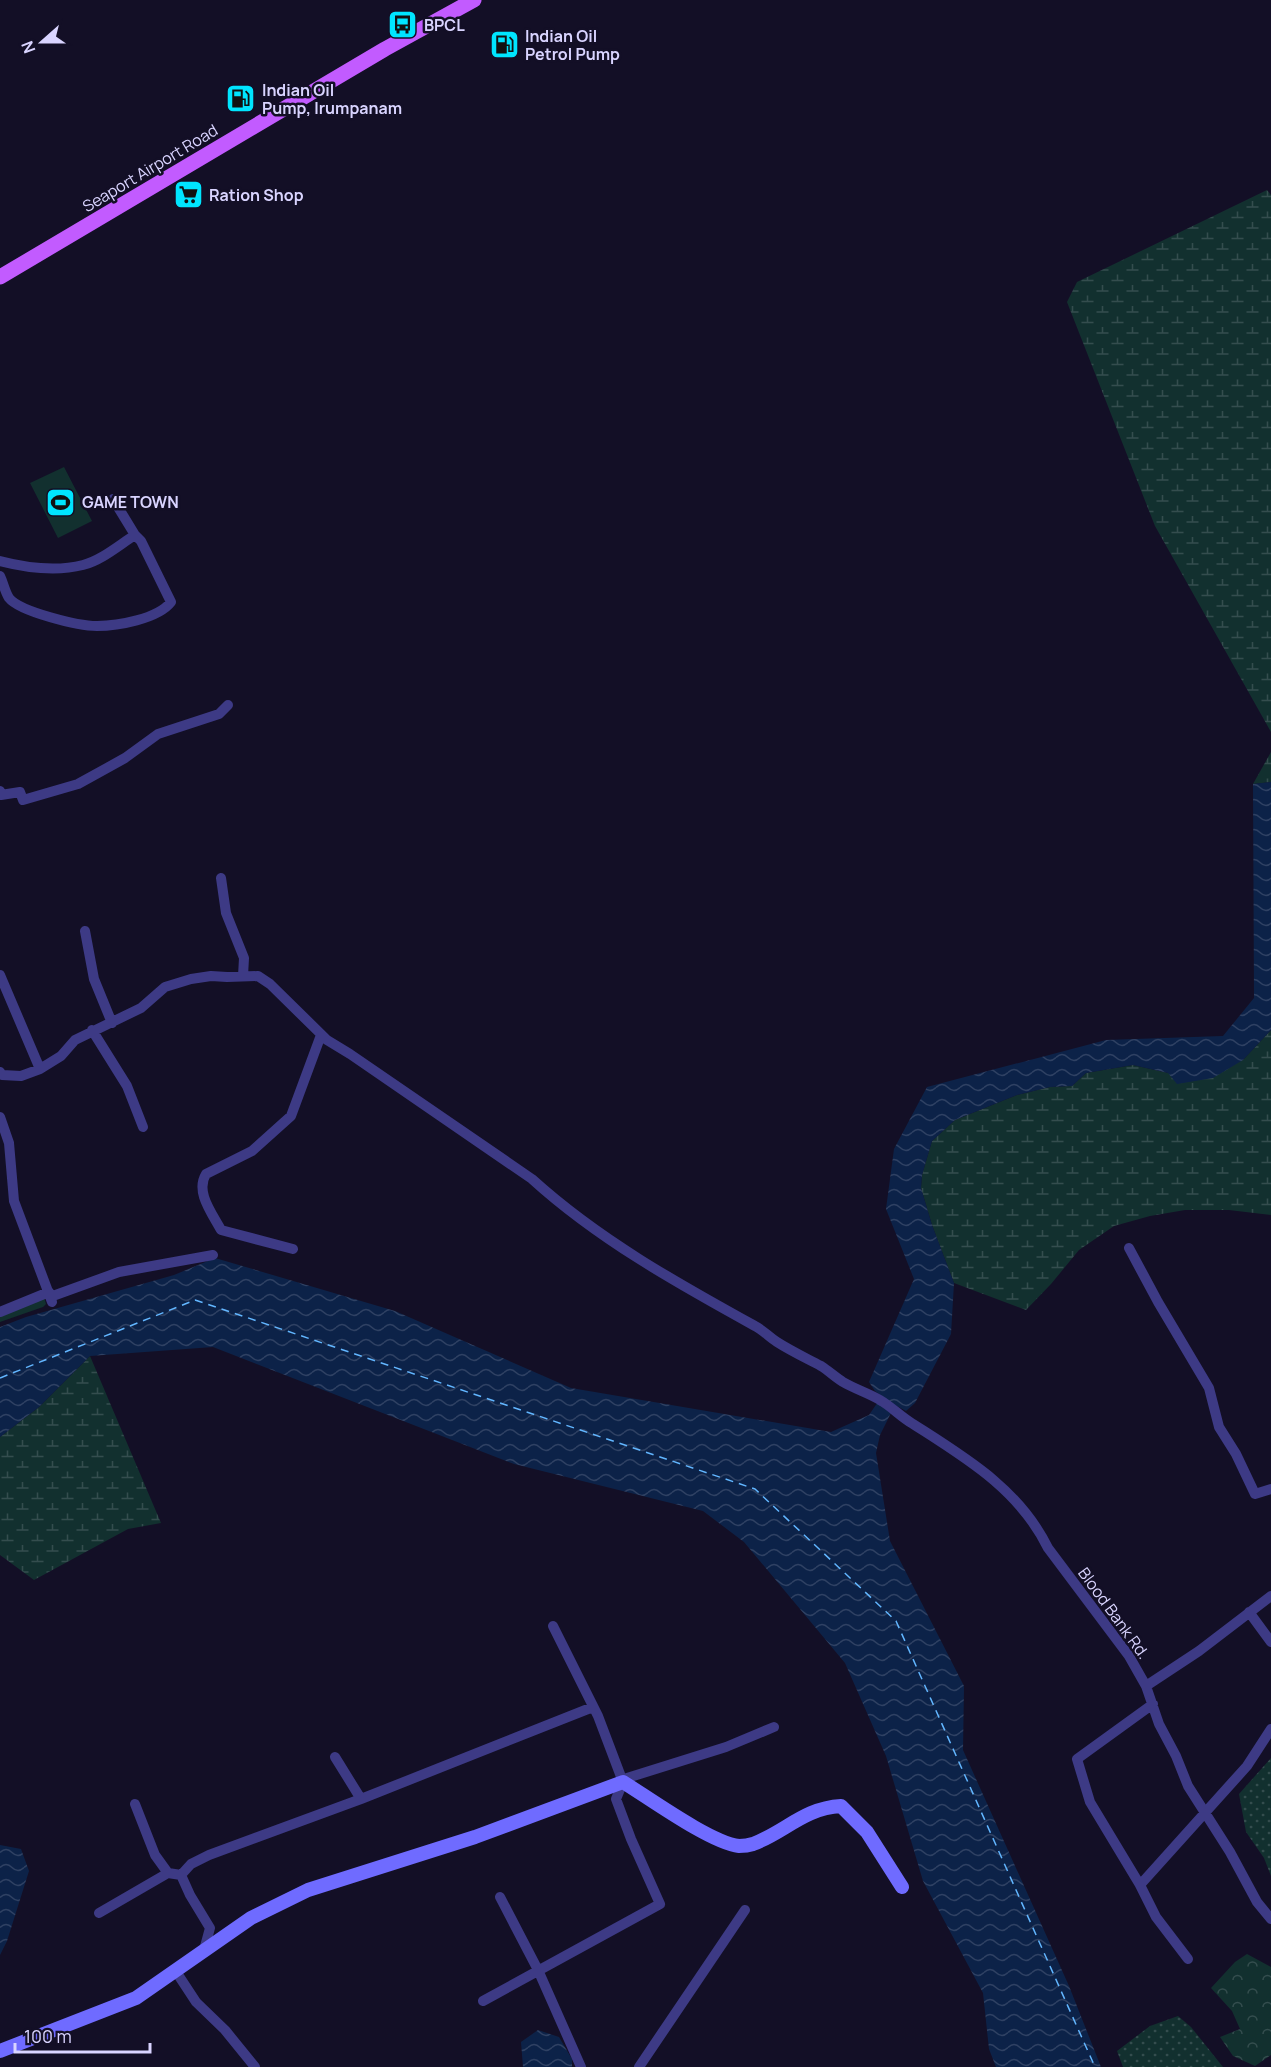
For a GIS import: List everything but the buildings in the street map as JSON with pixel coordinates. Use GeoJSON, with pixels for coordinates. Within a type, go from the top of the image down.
{"type":"FeatureCollection","features":[{"type":"Feature","properties":{"kind":"main road","name":"Seaport Airport Road"},"geometry":{"type":"LineString","coordinates":[[0,277],[385,49],[474,0]]}},
{"type":"Feature","properties":{"kind":"main road"},"geometry":{"type":"LineString","coordinates":[[0,2051],[136,1998],[251,1918],[308,1890],[475,1836],[623,1782],[710,1836],[740,1846],[753,1844],[805,1815],[825,1807],[841,1806],[867,1832],[902,1887]]}},
{"type":"Feature","properties":{"kind":"street"},"geometry":{"type":"LineString","coordinates":[[13,564],[1,577],[9,598],[32,611],[62,620],[96,626],[126,623],[165,609],[171,602],[141,541],[113,499]]}},
{"type":"Feature","properties":{"kind":"street"},"geometry":{"type":"LineString","coordinates":[[0,561],[54,569],[84,564],[135,535]]}},
{"type":"Feature","properties":{"kind":"street"},"geometry":{"type":"LineString","coordinates":[[0,791],[1,795],[20,792],[23,800],[78,784],[125,758],[158,734],[219,714],[228,705]]}},
{"type":"Feature","properties":{"kind":"street"},"geometry":{"type":"LineString","coordinates":[[221,878],[226,913],[244,958],[243,976]]}},
{"type":"Feature","properties":{"kind":"street"},"geometry":{"type":"LineString","coordinates":[[85,931],[94,979],[112,1023]]}},
{"type":"Feature","properties":{"kind":"street"},"geometry":{"type":"LineString","coordinates":[[0,975],[4,996],[40,1069],[21,1076],[1,1076]]}},
{"type":"Feature","properties":{"kind":"street","name":"Blood Bank Rd."},"geometry":{"type":"LineString","coordinates":[[40,1069],[61,1056],[75,1040],[141,1008],[165,987],[211,976],[258,976],[270,984],[321,1035],[532,1179],[578,1217],[626,1251],[735,1316],[758,1327],[774,1340],[842,1381],[879,1400],[906,1420],[951,1447],[990,1475],[1024,1511],[1048,1548],[1129,1656],[1146,1686],[1159,1724],[1176,1756],[1188,1786],[1230,1852],[1257,1902],[1271,1919]]}},
{"type":"Feature","properties":{"kind":"street"},"geometry":{"type":"LineString","coordinates":[[92,1030],[127,1086],[143,1127]]}},
{"type":"Feature","properties":{"kind":"street"},"geometry":{"type":"LineString","coordinates":[[293,1249],[221,1230],[202,1192],[202,1181],[206,1174],[252,1151],[291,1116],[321,1035]]}},
{"type":"Feature","properties":{"kind":"street"},"geometry":{"type":"LineString","coordinates":[[0,1117],[9,1143],[14,1201],[50,1297]]}},
{"type":"Feature","properties":{"kind":"street"},"geometry":{"type":"LineString","coordinates":[[1129,1248],[1209,1388],[1219,1427],[1236,1454],[1255,1494],[1271,1489]]}},
{"type":"Feature","properties":{"kind":"street"},"geometry":{"type":"LineString","coordinates":[[0,1312],[119,1272],[213,1255]]}},
{"type":"Feature","properties":{"kind":"street"},"geometry":{"type":"LineString","coordinates":[[1146,1686],[1199,1651],[1271,1596]]}},
{"type":"Feature","properties":{"kind":"street"},"geometry":{"type":"LineString","coordinates":[[1249,1612],[1271,1642]]}},
{"type":"Feature","properties":{"kind":"street"},"geometry":{"type":"LineString","coordinates":[[553,1626],[593,1707],[623,1782]]}},
{"type":"Feature","properties":{"kind":"street"},"geometry":{"type":"LineString","coordinates":[[1152,1704],[1077,1759],[1090,1802],[1140,1885],[1156,1917],[1188,1959]]}},
{"type":"Feature","properties":{"kind":"street"},"geometry":{"type":"LineString","coordinates":[[181,1875],[191,1864],[209,1855],[361,1799],[593,1707]]}},
{"type":"Feature","properties":{"kind":"street"},"geometry":{"type":"LineString","coordinates":[[483,2001],[660,1904],[616,1799],[627,1778],[726,1747],[774,1728]]}},
{"type":"Feature","properties":{"kind":"street"},"geometry":{"type":"LineString","coordinates":[[1140,1885],[1247,1766],[1271,1729]]}},
{"type":"Feature","properties":{"kind":"street"},"geometry":{"type":"LineString","coordinates":[[335,1756],[361,1799]]}},
{"type":"Feature","properties":{"kind":"street"},"geometry":{"type":"LineString","coordinates":[[135,1804],[155,1855],[168,1873]]}},
{"type":"Feature","properties":{"kind":"street"},"geometry":{"type":"LineString","coordinates":[[99,1913],[168,1873],[181,1875]]}},
{"type":"Feature","properties":{"kind":"street"},"geometry":{"type":"LineString","coordinates":[[181,1875],[210,1928],[204,1950]]}},
{"type":"Feature","properties":{"kind":"street"},"geometry":{"type":"LineString","coordinates":[[500,1897],[538,1970],[581,2067]]}},
{"type":"Feature","properties":{"kind":"street"},"geometry":{"type":"LineString","coordinates":[[639,2067],[745,1910]]}},
{"type":"Feature","properties":{"kind":"street"},"geometry":{"type":"LineString","coordinates":[[175,1970],[196,2002],[225,2030],[255,2067]]}},
{"type":"Feature","properties":{"kind":"green space"},"geometry":{"type":"Polygon","coordinates":[[[1267,190],[1271,195],[1271,732],[1155,526],[1067,302],[1077,282],[1267,190]]]}},
{"type":"Feature","properties":{"kind":"green space","name":"GAME TOWN"},"geometry":{"type":"Polygon","coordinates":[[[64,467],[92,521],[58,538],[30,483],[64,467]]]}},
{"type":"Feature","properties":{"kind":"green space"},"geometry":{"type":"Polygon","coordinates":[[[1271,752],[1271,782],[1253,784],[1271,752]]]}},
{"type":"Feature","properties":{"kind":"green space"},"geometry":{"type":"Polygon","coordinates":[[[1271,1030],[1271,1215],[1229,1210],[1185,1210],[1150,1216],[1114,1226],[1079,1250],[1026,1310],[954,1283],[921,1188],[922,1175],[932,1141],[955,1120],[1017,1095],[1050,1087],[1072,1086],[1086,1073],[1133,1065],[1168,1073],[1243,1060],[1271,1030]]]}},
{"type":"Feature","properties":{"kind":"green space"},"geometry":{"type":"Polygon","coordinates":[[[44,1297],[46,1304],[43,1307],[0,1322],[0,1314],[44,1297]]]}},
{"type":"Feature","properties":{"kind":"green space"},"geometry":{"type":"Polygon","coordinates":[[[90,1356],[161,1523],[128,1529],[34,1580],[0,1555],[0,1437],[39,1407],[90,1356]]]}},
{"type":"Feature","properties":{"kind":"green space"},"geometry":{"type":"Polygon","coordinates":[[[1271,1758],[1271,1876],[1264,1858],[1246,1832],[1239,1794],[1271,1758]]]}},
{"type":"Feature","properties":{"kind":"green space"},"geometry":{"type":"Polygon","coordinates":[[[1247,1954],[1271,1967],[1271,2055],[1255,2066],[1233,2056],[1220,2037],[1240,2029],[1232,2011],[1211,1988],[1235,1962],[1247,1954]]]}},
{"type":"Feature","properties":{"kind":"green space"},"geometry":{"type":"Polygon","coordinates":[[[1178,2016],[1191,2027],[1223,2067],[1123,2067],[1117,2051],[1150,2026],[1178,2016]]]}},
{"type":"Feature","properties":{"kind":"water"},"geometry":{"type":"Polygon","coordinates":[[[1271,782],[1271,1030],[1243,1060],[1213,1078],[1177,1084],[1168,1073],[1133,1065],[1086,1073],[1072,1086],[1050,1087],[1017,1095],[955,1120],[932,1141],[922,1175],[921,1188],[954,1283],[951,1334],[915,1403],[906,1411],[895,1405],[880,1435],[876,1453],[890,1541],[964,1686],[963,1750],[1069,1986],[1101,2067],[996,2067],[989,2049],[983,1993],[923,1881],[886,1756],[845,1663],[744,1542],[703,1511],[514,1464],[213,1347],[90,1356],[39,1407],[0,1437],[0,1327],[26,1317],[174,1275],[215,1258],[395,1311],[571,1388],[831,1432],[869,1415],[882,1396],[869,1382],[914,1279],[886,1209],[894,1149],[927,1087],[1106,1040],[1223,1036],[1254,998],[1253,784],[1271,782]]]}},
{"type":"Feature","properties":{"kind":"water"},"geometry":{"type":"Polygon","coordinates":[[[0,1845],[21,1849],[29,1871],[7,1941],[0,1955],[0,1845]]]}},
{"type":"Feature","properties":{"kind":"water"},"geometry":{"type":"Polygon","coordinates":[[[538,2030],[559,2037],[572,2059],[572,2067],[523,2067],[521,2042],[538,2030]]]}},
{"type":"Feature","properties":{"kind":"ferry route"},"geometry":{"type":"LineString","coordinates":[[0,1378],[195,1300],[755,1489],[896,1621],[1095,2067]]}},
{"type":"Feature","properties":{"kind":"place","name":"BPCL"},"geometry":{"type":"Point","coordinates":[403,25]}},
{"type":"Feature","properties":{"kind":"place","name":"Indian Oil Petrol Pump"},"geometry":{"type":"Point","coordinates":[504,45]}},
{"type":"Feature","properties":{"kind":"place","name":"Indian Oil Pump, Irumpanam"},"geometry":{"type":"Point","coordinates":[241,99]}},
{"type":"Feature","properties":{"kind":"place","name":"Ration Shop"},"geometry":{"type":"Point","coordinates":[188,195]}},
{"type":"Feature","properties":{"kind":"place","name":"GAME TOWN"},"geometry":{"type":"Point","coordinates":[61,502]}}]}
